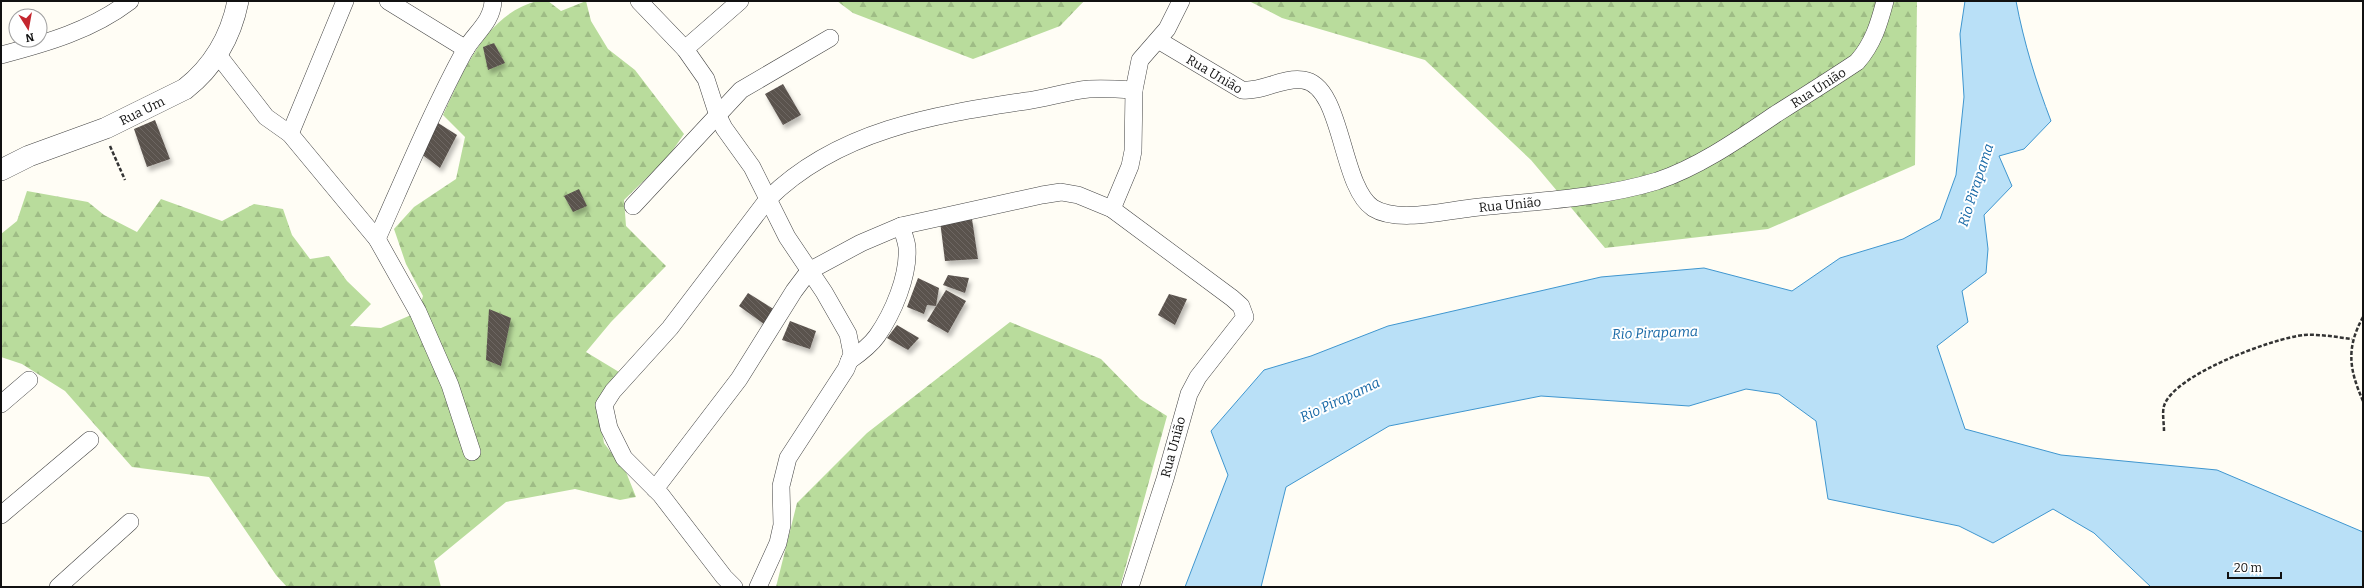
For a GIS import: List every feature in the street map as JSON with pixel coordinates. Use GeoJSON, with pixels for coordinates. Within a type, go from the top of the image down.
{"type":"FeatureCollection","features":[{"type":"Feature","properties":{"kind":"street"},"geometry":{"type":"LineString","coordinates":[[1,55],[58,40],[117,11],[130,1]]}},
{"type":"Feature","properties":{"kind":"street","name":"Rua Um"},"geometry":{"type":"LineString","coordinates":[[1,170],[29,156],[102,129],[185,89],[196,80],[218,55],[238,1]]}},
{"type":"Feature","properties":{"kind":"street"},"geometry":{"type":"LineString","coordinates":[[290,134],[345,1]]}},
{"type":"Feature","properties":{"kind":"street"},"geometry":{"type":"LineString","coordinates":[[388,1],[466,49]]}},
{"type":"Feature","properties":{"kind":"street"},"geometry":{"type":"LineString","coordinates":[[377,239],[420,143],[466,49],[490,18],[493,1]]}},
{"type":"Feature","properties":{"kind":"street"},"geometry":{"type":"LineString","coordinates":[[639,1],[685,49],[706,79],[718,116],[730,139],[752,166],[787,237],[848,334],[852,346],[849,361],[837,384],[788,458],[781,486],[782,513],[779,537],[773,557],[758,587]]}},
{"type":"Feature","properties":{"kind":"street"},"geometry":{"type":"LineString","coordinates":[[685,49],[740,1]]}},
{"type":"Feature","properties":{"kind":"street"},"geometry":{"type":"LineString","coordinates":[[655,489],[739,379],[794,291],[809,271],[861,243],[901,226],[1042,195],[1061,192],[1095,200],[1112,209],[1130,166],[1133,151],[1134,90],[1140,60],[1158,40],[1182,1]]}},
{"type":"Feature","properties":{"kind":"street","name":"Rua União"},"geometry":{"type":"LineString","coordinates":[[1158,40],[1242,90],[1255,89],[1293,80],[1304,80],[1314,84],[1321,89],[1331,111],[1363,199],[1382,212],[1411,215],[1564,198],[1631,187],[1673,174],[1745,135],[1857,62],[1868,50],[1875,36],[1885,1]]}},
{"type":"Feature","properties":{"kind":"street"},"geometry":{"type":"LineString","coordinates":[[633,206],[741,90],[830,38]]}},
{"type":"Feature","properties":{"kind":"street"},"geometry":{"type":"LineString","coordinates":[[218,55],[266,117],[290,134],[377,239],[421,320],[450,385],[472,452]]}},
{"type":"Feature","properties":{"kind":"street"},"geometry":{"type":"LineString","coordinates":[[734,587],[724,577],[655,489],[632,468],[615,443],[605,414],[606,400],[670,328],[768,199],[783,184],[820,159],[858,139],[905,123],[1088,89],[1134,90]]}},
{"type":"Feature","properties":{"kind":"street","name":"Rua União"},"geometry":{"type":"LineString","coordinates":[[1112,209],[1232,298],[1245,313],[1244,321],[1198,377],[1189,394],[1165,479],[1130,587]]}},
{"type":"Feature","properties":{"kind":"street"},"geometry":{"type":"LineString","coordinates":[[849,361],[876,337],[887,319],[899,290],[906,264],[907,246],[901,226]]}},
{"type":"Feature","properties":{"kind":"street"},"geometry":{"type":"LineString","coordinates":[[1,404],[29,380]]}},
{"type":"Feature","properties":{"kind":"street"},"geometry":{"type":"LineString","coordinates":[[1,515],[90,440]]}},
{"type":"Feature","properties":{"kind":"street"},"geometry":{"type":"LineString","coordinates":[[58,587],[130,522]]}},
{"type":"Feature","properties":{"kind":"path"},"geometry":{"type":"LineString","coordinates":[[102,129],[125,180]]}},
{"type":"Feature","properties":{"kind":"path"},"geometry":{"type":"LineString","coordinates":[[2363,317],[2352,339],[2351,349],[2354,380],[2363,401]]}},
{"type":"Feature","properties":{"kind":"path"},"geometry":{"type":"LineString","coordinates":[[2164,431],[2164,406],[2174,391],[2205,368],[2277,342],[2302,335],[2321,334],[2352,339]]}},
{"type":"Feature","properties":{"kind":"green space"},"geometry":{"type":"Polygon","coordinates":[[[538,1],[548,1],[561,11],[586,1],[591,21],[608,49],[635,70],[684,134],[668,157],[624,200],[626,226],[666,266],[611,322],[586,352],[619,372],[597,401],[604,443],[626,472],[636,497],[620,500],[575,489],[506,502],[434,561],[441,587],[287,587],[276,575],[209,477],[132,467],[65,391],[22,364],[1,357],[1,234],[17,221],[27,191],[88,202],[104,215],[137,232],[161,199],[222,221],[254,204],[283,209],[292,235],[310,259],[329,256],[347,281],[371,304],[350,326],[381,328],[418,312],[423,296],[406,264],[394,229],[414,207],[456,179],[465,137],[443,115],[468,63],[478,46],[490,31],[504,18],[520,8],[538,1]]]}},
{"type":"Feature","properties":{"kind":"green space"},"geometry":{"type":"Polygon","coordinates":[[[837,1],[1084,1],[1060,26],[973,59],[853,13],[837,1]]]}},
{"type":"Feature","properties":{"kind":"green space"},"geometry":{"type":"Polygon","coordinates":[[[1249,1],[1917,1],[1915,165],[1768,229],[1605,248],[1531,160],[1425,60],[1282,18],[1249,1]]]}},
{"type":"Feature","properties":{"kind":"green space"},"geometry":{"type":"Polygon","coordinates":[[[1010,322],[1101,359],[1140,399],[1167,416],[1120,587],[776,587],[797,503],[867,433],[1010,322]]]}},
{"type":"Feature","properties":{"kind":"water","name":"Rio Pirapama"},"geometry":{"type":"Polygon","coordinates":[[[1965,1],[2016,1],[2031,62],[2051,121],[2024,149],[1999,156],[2012,186],[1984,215],[1988,249],[1986,273],[1962,291],[1968,322],[1937,346],[1965,429],[2061,455],[2217,470],[2363,532],[2363,587],[2151,587],[2094,533],[2053,509],[1993,543],[1959,526],[1828,499],[1816,421],[1779,394],[1746,389],[1689,406],[1541,396],[1389,426],[1286,487],[1261,587],[1185,587],[1228,475],[1211,431],[1264,370],[1311,356],[1388,326],[1601,277],[1704,268],[1792,291],[1840,258],[1903,239],[1940,219],[1956,175],[1964,97],[1960,34],[1965,1]]]}},
{"type":"Feature","properties":{"kind":"building"},"geometry":{"type":"Polygon","coordinates":[[[494,43],[505,63],[488,70],[483,47],[494,43]]]}},
{"type":"Feature","properties":{"kind":"building"},"geometry":{"type":"Polygon","coordinates":[[[783,84],[801,115],[783,125],[765,94],[783,84]]]}},
{"type":"Feature","properties":{"kind":"building"},"geometry":{"type":"Polygon","coordinates":[[[155,120],[170,159],[147,167],[134,129],[155,120]]]}},
{"type":"Feature","properties":{"kind":"building"},"geometry":{"type":"Polygon","coordinates":[[[435,121],[457,135],[440,168],[420,153],[435,121]]]}},
{"type":"Feature","properties":{"kind":"building"},"geometry":{"type":"Polygon","coordinates":[[[579,189],[587,206],[573,212],[564,196],[579,189]]]}},
{"type":"Feature","properties":{"kind":"building"},"geometry":{"type":"Polygon","coordinates":[[[972,219],[978,259],[945,261],[940,221],[972,219]]]}},
{"type":"Feature","properties":{"kind":"building"},"geometry":{"type":"Polygon","coordinates":[[[948,275],[969,278],[965,293],[943,285],[948,275]]]}},
{"type":"Feature","properties":{"kind":"building"},"geometry":{"type":"Polygon","coordinates":[[[918,278],[939,288],[936,306],[927,305],[924,314],[907,307],[918,278]]]}},
{"type":"Feature","properties":{"kind":"building"},"geometry":{"type":"Polygon","coordinates":[[[946,290],[966,301],[948,333],[927,321],[946,290]]]}},
{"type":"Feature","properties":{"kind":"building"},"geometry":{"type":"Polygon","coordinates":[[[748,293],[775,310],[764,324],[739,306],[748,293]]]}},
{"type":"Feature","properties":{"kind":"building"},"geometry":{"type":"Polygon","coordinates":[[[1169,294],[1187,299],[1175,325],[1158,315],[1169,294]]]}},
{"type":"Feature","properties":{"kind":"building"},"geometry":{"type":"Polygon","coordinates":[[[489,309],[511,318],[501,366],[486,360],[489,309]]]}},
{"type":"Feature","properties":{"kind":"building"},"geometry":{"type":"Polygon","coordinates":[[[790,321],[816,331],[810,349],[782,340],[790,321]]]}},
{"type":"Feature","properties":{"kind":"building"},"geometry":{"type":"Polygon","coordinates":[[[897,325],[919,338],[908,350],[887,338],[897,325]]]}}]}
